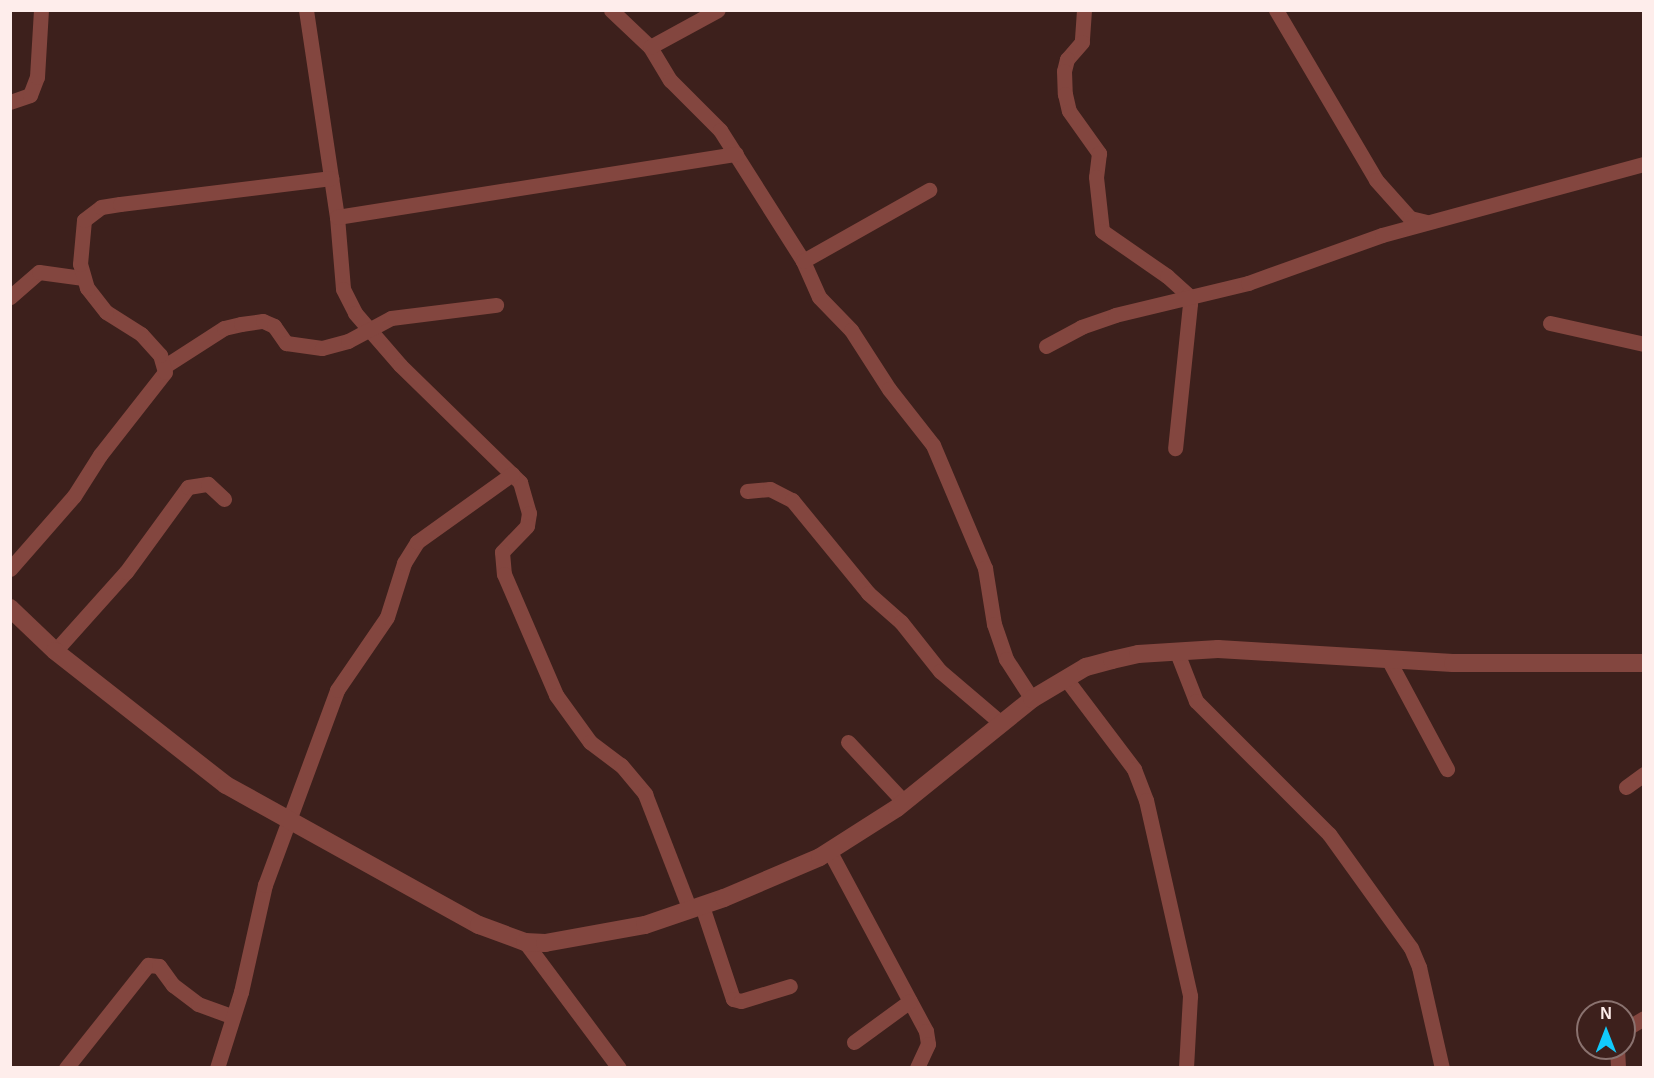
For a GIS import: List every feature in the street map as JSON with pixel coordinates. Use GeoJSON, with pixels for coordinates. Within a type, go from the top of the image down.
{"type":"FeatureCollection","features":[{"type":"Feature","properties":{"kind":"street"},"geometry":{"type":"LineString","coordinates":[[10,102],[30,95],[37,77],[41,10]]}},
{"type":"Feature","properties":{"kind":"street"},"geometry":{"type":"LineString","coordinates":[[306,10],[337,217],[343,289],[367,328],[512,474],[523,488],[529,513],[527,526],[506,547],[501,561],[522,618],[556,696],[590,742],[621,765],[645,794],[734,999],[741,1001],[790,986]]}},
{"type":"Feature","properties":{"kind":"street"},"geometry":{"type":"LineString","coordinates":[[612,10],[650,47],[670,80],[720,130],[803,261],[819,297],[851,330],[889,389],[939,454],[985,568],[994,624],[1006,659],[1032,699]]}},
{"type":"Feature","properties":{"kind":"street"},"geometry":{"type":"LineString","coordinates":[[650,47],[718,10]]}},
{"type":"Feature","properties":{"kind":"street"},"geometry":{"type":"LineString","coordinates":[[1084,10],[1082,42],[1067,59],[1064,71],[1065,94],[1069,111],[1099,153],[1096,177],[1102,231],[1188,295],[1190,319],[1175,448]]}},
{"type":"Feature","properties":{"kind":"street"},"geometry":{"type":"LineString","coordinates":[[1280,12],[1376,180],[1410,218],[1426,222]]}},
{"type":"Feature","properties":{"kind":"street"},"geometry":{"type":"LineString","coordinates":[[337,217],[736,154]]}},
{"type":"Feature","properties":{"kind":"street"},"geometry":{"type":"LineString","coordinates":[[1046,346],[1081,327],[1188,295],[1284,272],[1338,250],[1426,222],[1644,164]]}},
{"type":"Feature","properties":{"kind":"street"},"geometry":{"type":"LineString","coordinates":[[165,366],[141,334],[96,302],[82,278],[84,220],[100,207],[331,178]]}},
{"type":"Feature","properties":{"kind":"street"},"geometry":{"type":"LineString","coordinates":[[803,261],[929,190]]}},
{"type":"Feature","properties":{"kind":"street"},"geometry":{"type":"LineString","coordinates":[[10,297],[39,272],[82,278]]}},
{"type":"Feature","properties":{"kind":"street"},"geometry":{"type":"LineString","coordinates":[[10,569],[74,496],[100,455],[162,381],[165,366],[224,328],[263,321],[274,326],[278,337],[286,343],[297,347],[322,348],[348,341],[367,328],[415,313],[495,304]]}},
{"type":"Feature","properties":{"kind":"street"},"geometry":{"type":"LineString","coordinates":[[1550,323],[1644,344]]}},
{"type":"Feature","properties":{"kind":"street"},"geometry":{"type":"LineString","coordinates":[[220,1066],[265,885],[287,820],[337,690],[384,623],[404,563],[417,542],[512,474]]}},
{"type":"Feature","properties":{"kind":"street"},"geometry":{"type":"LineString","coordinates":[[55,651],[126,572],[188,487],[208,484],[224,500]]}},
{"type":"Feature","properties":{"kind":"street"},"geometry":{"type":"LineString","coordinates":[[747,491],[770,489],[792,500],[868,592],[901,622],[940,670],[1000,722]]}},
{"type":"Feature","properties":{"kind":"street"},"geometry":{"type":"LineString","coordinates":[[10,608],[55,651],[193,762],[287,820],[478,925],[525,942],[545,944],[594,937],[696,908],[830,852],[904,802],[1000,722],[1032,699],[1086,667],[1112,660],[1176,650],[1218,649],[1542,664],[1644,663]]}},
{"type":"Feature","properties":{"kind":"street"},"geometry":{"type":"LineString","coordinates":[[1176,650],[1196,701],[1329,834],[1411,948],[1419,967],[1442,1068]]}},
{"type":"Feature","properties":{"kind":"street"},"geometry":{"type":"LineString","coordinates":[[1388,658],[1447,769]]}},
{"type":"Feature","properties":{"kind":"street"},"geometry":{"type":"LineString","coordinates":[[1066,679],[1134,769],[1146,800],[1191,996],[1186,1068]]}},
{"type":"Feature","properties":{"kind":"street"},"geometry":{"type":"LineString","coordinates":[[848,742],[904,802]]}},
{"type":"Feature","properties":{"kind":"street"},"geometry":{"type":"LineString","coordinates":[[1626,787],[1644,774]]}},
{"type":"Feature","properties":{"kind":"street"},"geometry":{"type":"LineString","coordinates":[[830,852],[928,1039],[917,1068]]}},
{"type":"Feature","properties":{"kind":"street"},"geometry":{"type":"LineString","coordinates":[[525,942],[619,1068]]}},
{"type":"Feature","properties":{"kind":"street"},"geometry":{"type":"LineString","coordinates":[[66,1068],[148,965],[159,966],[173,985],[209,1011],[233,1017]]}},
{"type":"Feature","properties":{"kind":"street"},"geometry":{"type":"LineString","coordinates":[[854,1042],[910,1001]]}}]}
